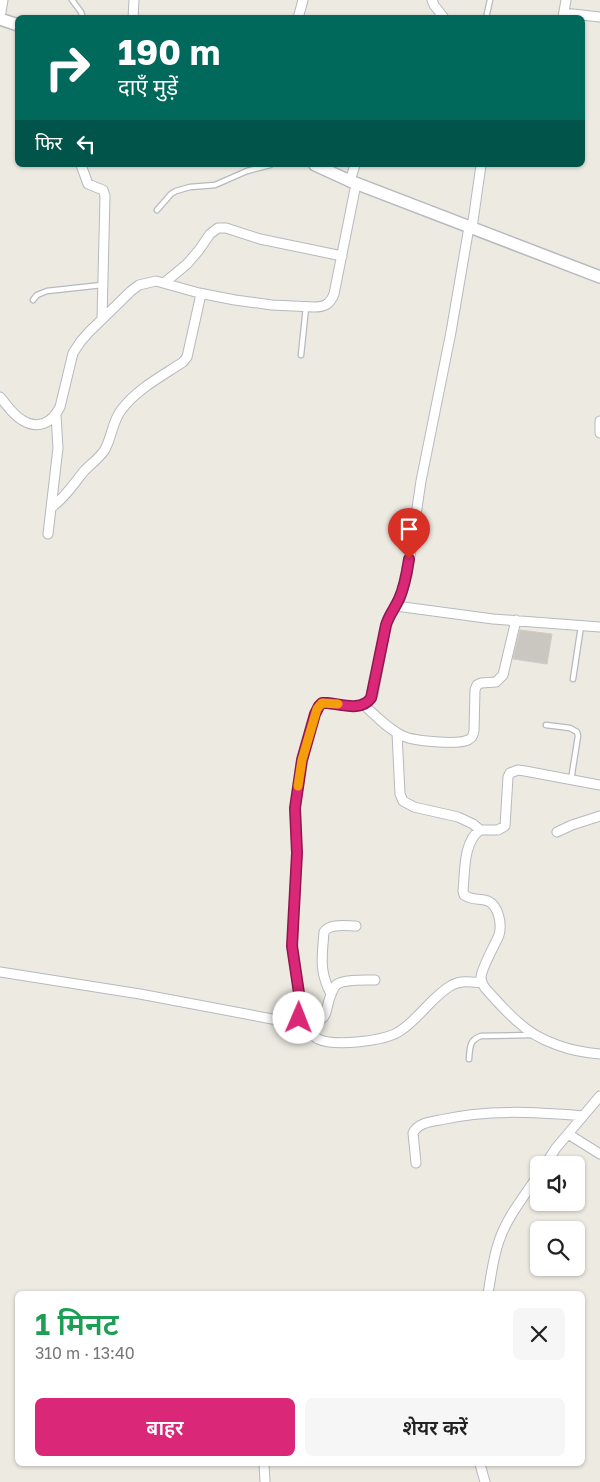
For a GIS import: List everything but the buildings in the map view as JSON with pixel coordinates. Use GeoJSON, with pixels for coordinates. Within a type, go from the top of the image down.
{"type":"FeatureCollection","features":[{"type":"Feature","properties":{"kind":"street"},"geometry":{"type":"LineString","coordinates":[[3,0],[0,19],[15,24]]}},
{"type":"Feature","properties":{"kind":"street"},"geometry":{"type":"LineString","coordinates":[[133,15],[134,0]]}},
{"type":"Feature","properties":{"kind":"street"},"geometry":{"type":"LineString","coordinates":[[299,15],[303,0]]}},
{"type":"Feature","properties":{"kind":"street"},"geometry":{"type":"LineString","coordinates":[[432,0],[442,15]]}},
{"type":"Feature","properties":{"kind":"street"},"geometry":{"type":"LineString","coordinates":[[564,15],[566,0]]}},
{"type":"Feature","properties":{"kind":"street"},"geometry":{"type":"LineString","coordinates":[[585,16],[600,17]]}},
{"type":"Feature","properties":{"kind":"street"},"geometry":{"type":"LineString","coordinates":[[82,167],[88,184],[102,190],[105,196],[102,319]]}},
{"type":"Feature","properties":{"kind":"street"},"geometry":{"type":"LineString","coordinates":[[318,167],[600,277]]}},
{"type":"Feature","properties":{"kind":"street"},"geometry":{"type":"LineString","coordinates":[[0,398],[11,412],[22,421],[34,425],[51,421],[60,408],[74,353],[88,332],[131,290],[139,285],[156,281],[164,282],[201,294],[272,305],[321,307],[327,305],[334,294],[342,256],[355,167]]}},
{"type":"Feature","properties":{"kind":"street"},"geometry":{"type":"LineString","coordinates":[[481,167],[471,228],[421,481],[407,576],[400,599],[389,616],[386,625],[373,694],[368,703],[364,705],[322,703],[315,714],[302,760],[295,808],[297,853],[292,946],[300,1000],[301,1021],[313,1036],[324,1041],[350,1042],[387,1037],[403,1030],[443,991],[452,985],[460,982],[482,983]]}},
{"type":"Feature","properties":{"kind":"street"},"geometry":{"type":"LineString","coordinates":[[164,282],[187,264],[210,234],[218,228],[226,228],[260,239],[342,256]]}},
{"type":"Feature","properties":{"kind":"street"},"geometry":{"type":"LineString","coordinates":[[52,507],[64,498],[104,451],[115,420],[127,402],[188,357],[201,294]]}},
{"type":"Feature","properties":{"kind":"street"},"geometry":{"type":"LineString","coordinates":[[48,534],[58,448],[56,415]]}},
{"type":"Feature","properties":{"kind":"street"},"geometry":{"type":"LineString","coordinates":[[600,421],[600,433]]}},
{"type":"Feature","properties":{"kind":"street"},"geometry":{"type":"LineString","coordinates":[[396,606],[455,614],[600,628]]}},
{"type":"Feature","properties":{"kind":"street"},"geometry":{"type":"LineString","coordinates":[[364,705],[397,733],[409,739],[461,742],[470,739],[474,732],[475,690],[477,685],[496,682],[503,675],[516,620]]}},
{"type":"Feature","properties":{"kind":"street"},"geometry":{"type":"LineString","coordinates":[[397,733],[400,794],[403,800],[414,807],[458,817],[474,824],[480,830]]}},
{"type":"Feature","properties":{"kind":"street"},"geometry":{"type":"LineString","coordinates":[[600,785],[525,771],[510,773],[508,778],[505,826],[498,830],[480,830],[476,833],[469,847],[463,891],[464,895],[471,899],[487,901],[492,904],[499,917],[501,929],[481,977],[485,988],[519,1023],[534,1035],[547,1042],[600,1054]]}},
{"type":"Feature","properties":{"kind":"street"},"geometry":{"type":"LineString","coordinates":[[557,832],[600,816]]}},
{"type":"Feature","properties":{"kind":"street"},"geometry":{"type":"LineString","coordinates":[[331,994],[324,982],[322,969],[324,932],[331,927],[356,926]]}},
{"type":"Feature","properties":{"kind":"street"},"geometry":{"type":"LineString","coordinates":[[0,972],[140,994],[288,1022],[314,1022],[323,1018],[326,1014],[331,994],[337,984],[375,980]]}},
{"type":"Feature","properties":{"kind":"street"},"geometry":{"type":"LineString","coordinates":[[551,1156],[600,1096]]}},
{"type":"Feature","properties":{"kind":"street"},"geometry":{"type":"LineString","coordinates":[[416,1164],[413,1133],[422,1124],[475,1114],[506,1112],[539,1112],[583,1116]]}},
{"type":"Feature","properties":{"kind":"street"},"geometry":{"type":"LineString","coordinates":[[568,1134],[600,1154]]}},
{"type":"Feature","properties":{"kind":"street"},"geometry":{"type":"LineString","coordinates":[[488,1291],[499,1239],[530,1188]]}},
{"type":"Feature","properties":{"kind":"street"},"geometry":{"type":"LineString","coordinates":[[264,1466],[265,1482]]}},
{"type":"Feature","properties":{"kind":"street"},"geometry":{"type":"LineString","coordinates":[[481,1466],[485,1482]]}},
{"type":"Feature","properties":{"kind":"lane"},"geometry":{"type":"LineString","coordinates":[[72,0],[82,15]]}},
{"type":"Feature","properties":{"kind":"lane"},"geometry":{"type":"LineString","coordinates":[[487,15],[490,0]]}},
{"type":"Feature","properties":{"kind":"lane"},"geometry":{"type":"LineString","coordinates":[[157,210],[176,191],[190,187],[215,185],[247,170],[261,167]]}},
{"type":"Feature","properties":{"kind":"lane"},"geometry":{"type":"LineString","coordinates":[[33,300],[37,295],[48,291],[102,285]]}},
{"type":"Feature","properties":{"kind":"lane"},"geometry":{"type":"LineString","coordinates":[[301,355],[306,307]]}},
{"type":"Feature","properties":{"kind":"lane"},"geometry":{"type":"LineString","coordinates":[[573,679],[581,626]]}},
{"type":"Feature","properties":{"kind":"lane"},"geometry":{"type":"LineString","coordinates":[[546,725],[570,728],[577,732],[571,780]]}},
{"type":"Feature","properties":{"kind":"lane"},"geometry":{"type":"LineString","coordinates":[[469,1059],[470,1045],[475,1038],[481,1036],[534,1035]]}},
{"type":"Feature","properties":{"kind":"slow traffic"},"geometry":{"type":"LineString","coordinates":[[298,786],[302,760],[317,709],[322,703],[338,704]]}},
{"type":"Feature","properties":{"kind":"route"},"geometry":{"type":"LineString","coordinates":[[299,1018],[300,1000],[293,960],[292,928],[297,853],[295,808],[302,760],[315,714],[322,703],[358,706],[368,703],[371,698],[386,625],[389,616],[400,599],[407,576],[409,559]]}}]}
